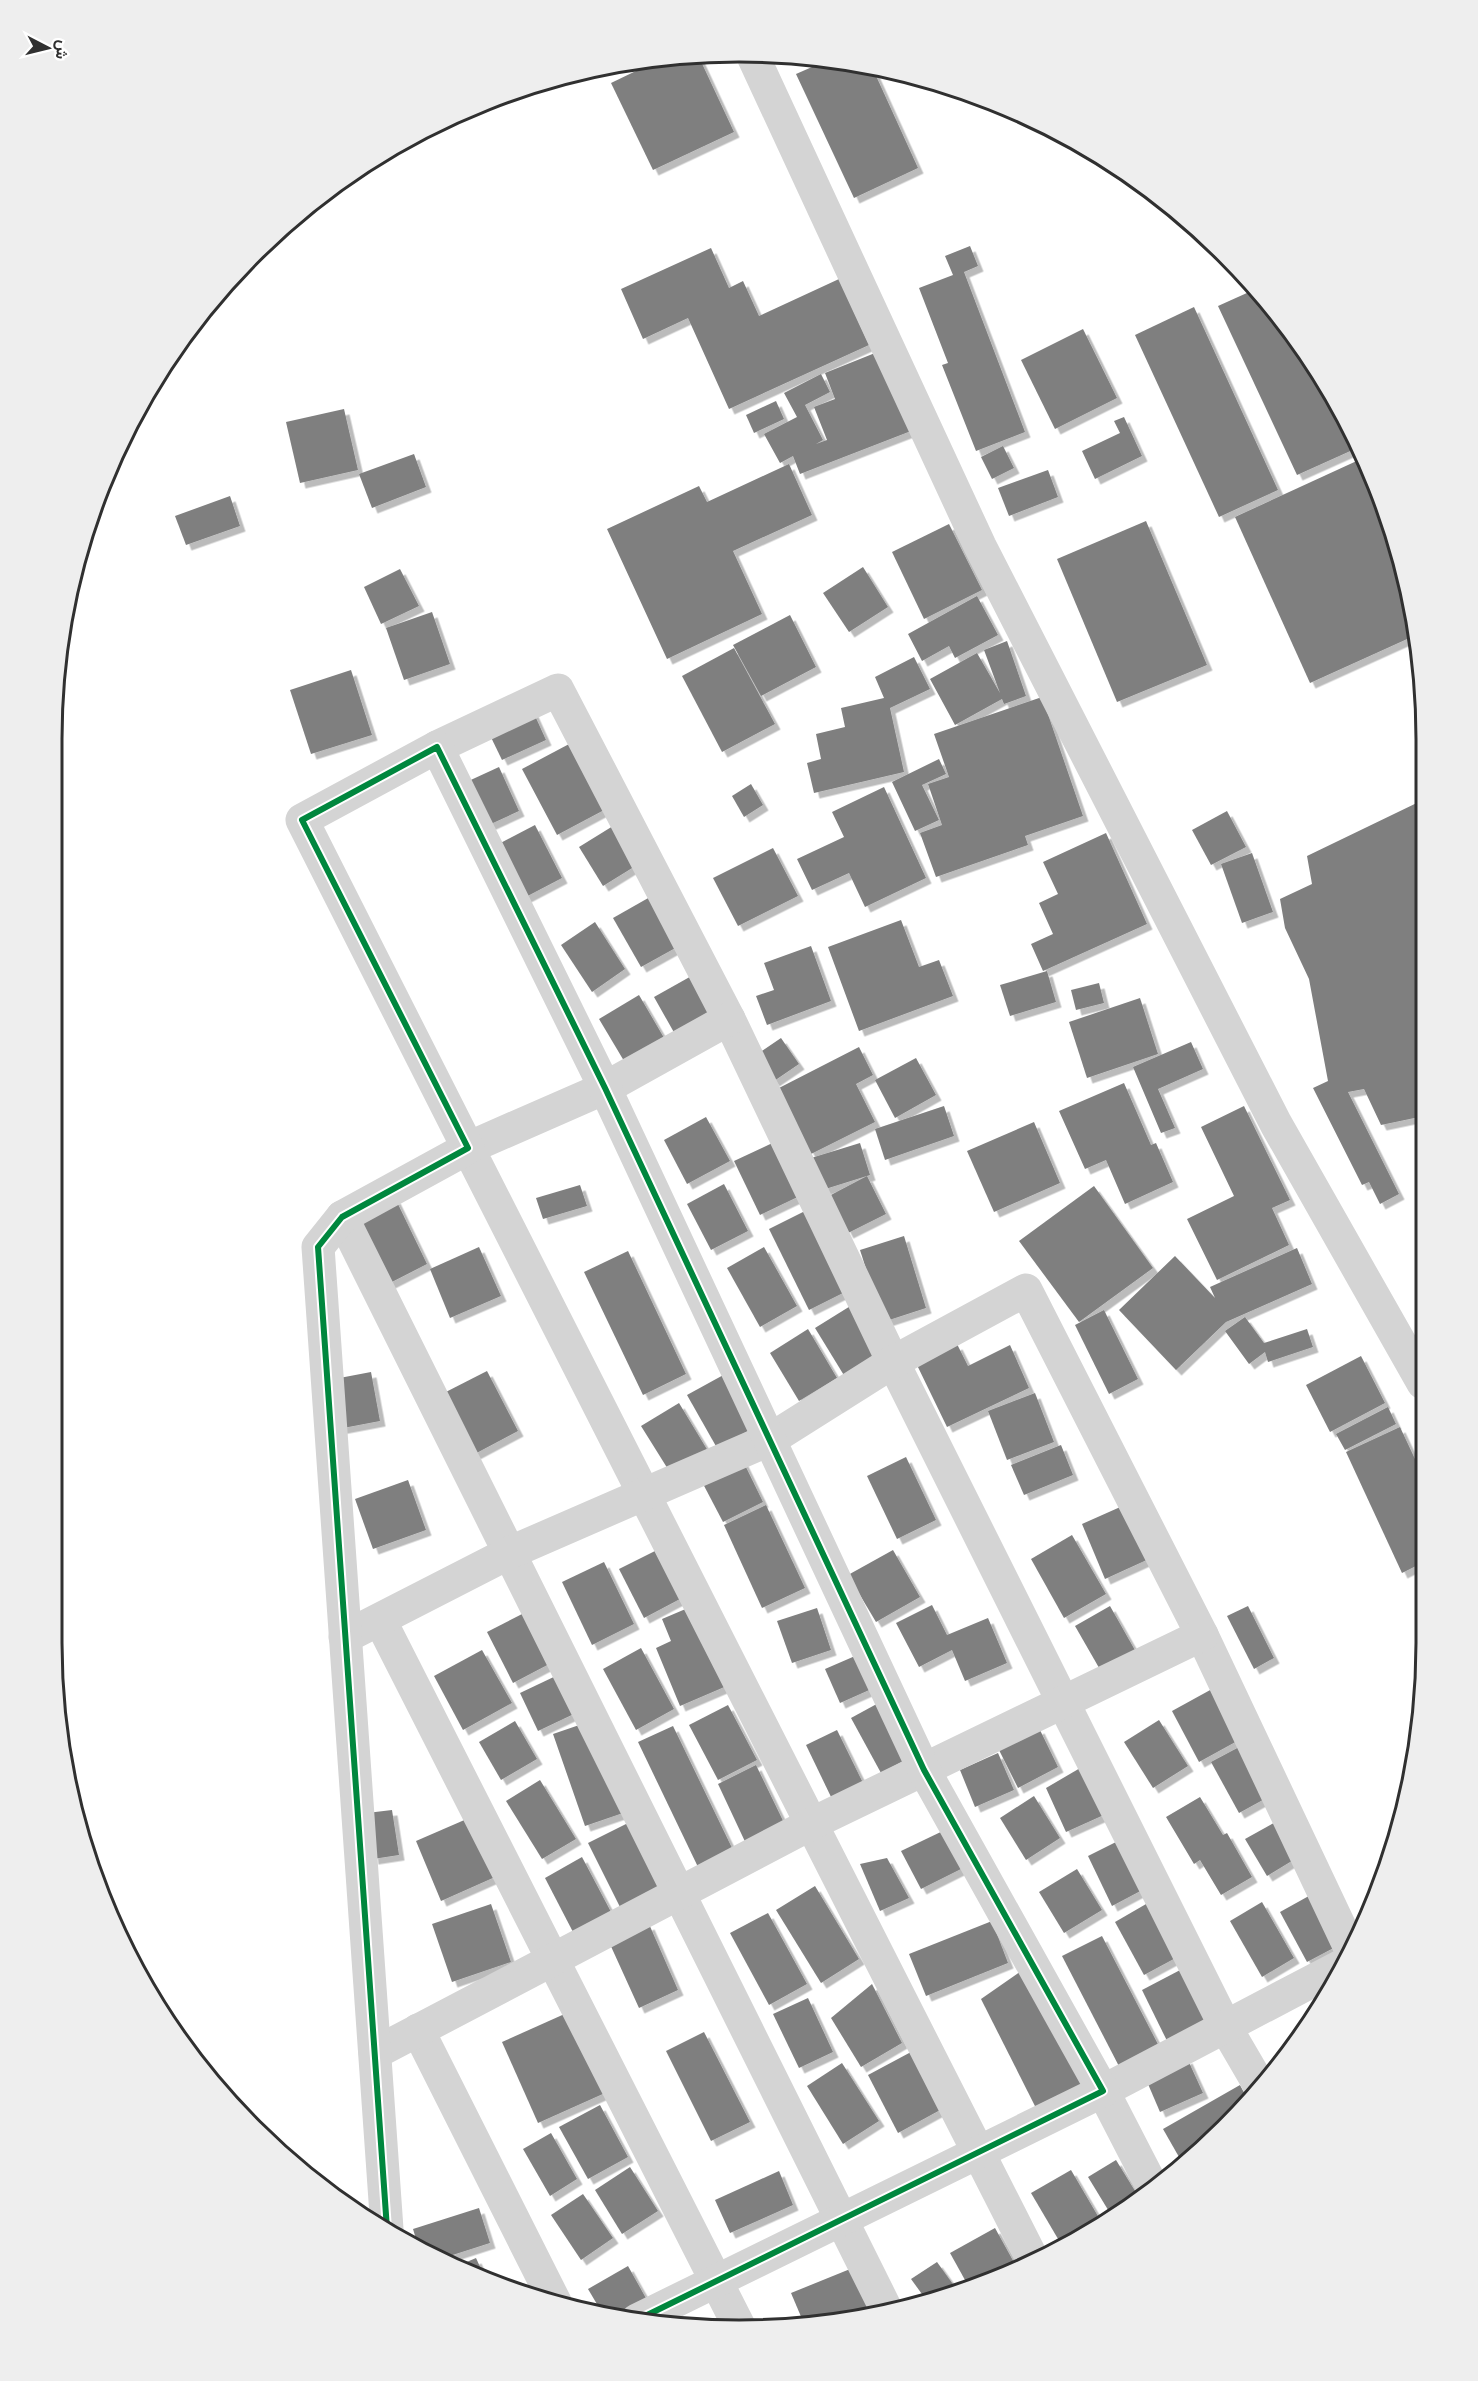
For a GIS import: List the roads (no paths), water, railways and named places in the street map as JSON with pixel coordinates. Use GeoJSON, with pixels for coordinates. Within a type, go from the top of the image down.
{"type":"FeatureCollection","features":[{"type":"Feature","properties":{"kind":"street"},"geometry":{"type":"LineString","coordinates":[[756,62],[986,557],[1276,1124],[1416,1371]]}},
{"type":"Feature","properties":{"kind":"street"},"geometry":{"type":"LineString","coordinates":[[1030,2254],[302,820],[437,747],[558,690],[729,1019],[893,1362],[1226,2028],[1256,2079]]}},
{"type":"Feature","properties":{"kind":"street"},"geometry":{"type":"LineString","coordinates":[[437,747],[605,1088],[924,1770],[1103,2091],[1149,2180]]}},
{"type":"Feature","properties":{"kind":"street"},"geometry":{"type":"LineString","coordinates":[[386,2220],[318,1247],[342,1217],[468,1148],[605,1088],[729,1019]]}},
{"type":"Feature","properties":{"kind":"street"},"geometry":{"type":"LineString","coordinates":[[342,1217],[512,1552],[883,2303]]}},
{"type":"Feature","properties":{"kind":"street"},"geometry":{"type":"LineString","coordinates":[[345,1637],[512,1552],[771,1439],[893,1362],[1026,1290],[1202,1635],[1347,1942]]}},
{"type":"Feature","properties":{"kind":"street"},"geometry":{"type":"LineString","coordinates":[[380,1620],[554,1958],[736,2320]]}},
{"type":"Feature","properties":{"kind":"street"},"geometry":{"type":"LineString","coordinates":[[375,2053],[812,1824],[1202,1635]]}},
{"type":"Feature","properties":{"kind":"street"},"geometry":{"type":"LineString","coordinates":[[650,2314],[1103,2091],[1331,1971]]}},
{"type":"Feature","properties":{"kind":"street"},"geometry":{"type":"LineString","coordinates":[[418,2030],[550,2292]]}}]}
